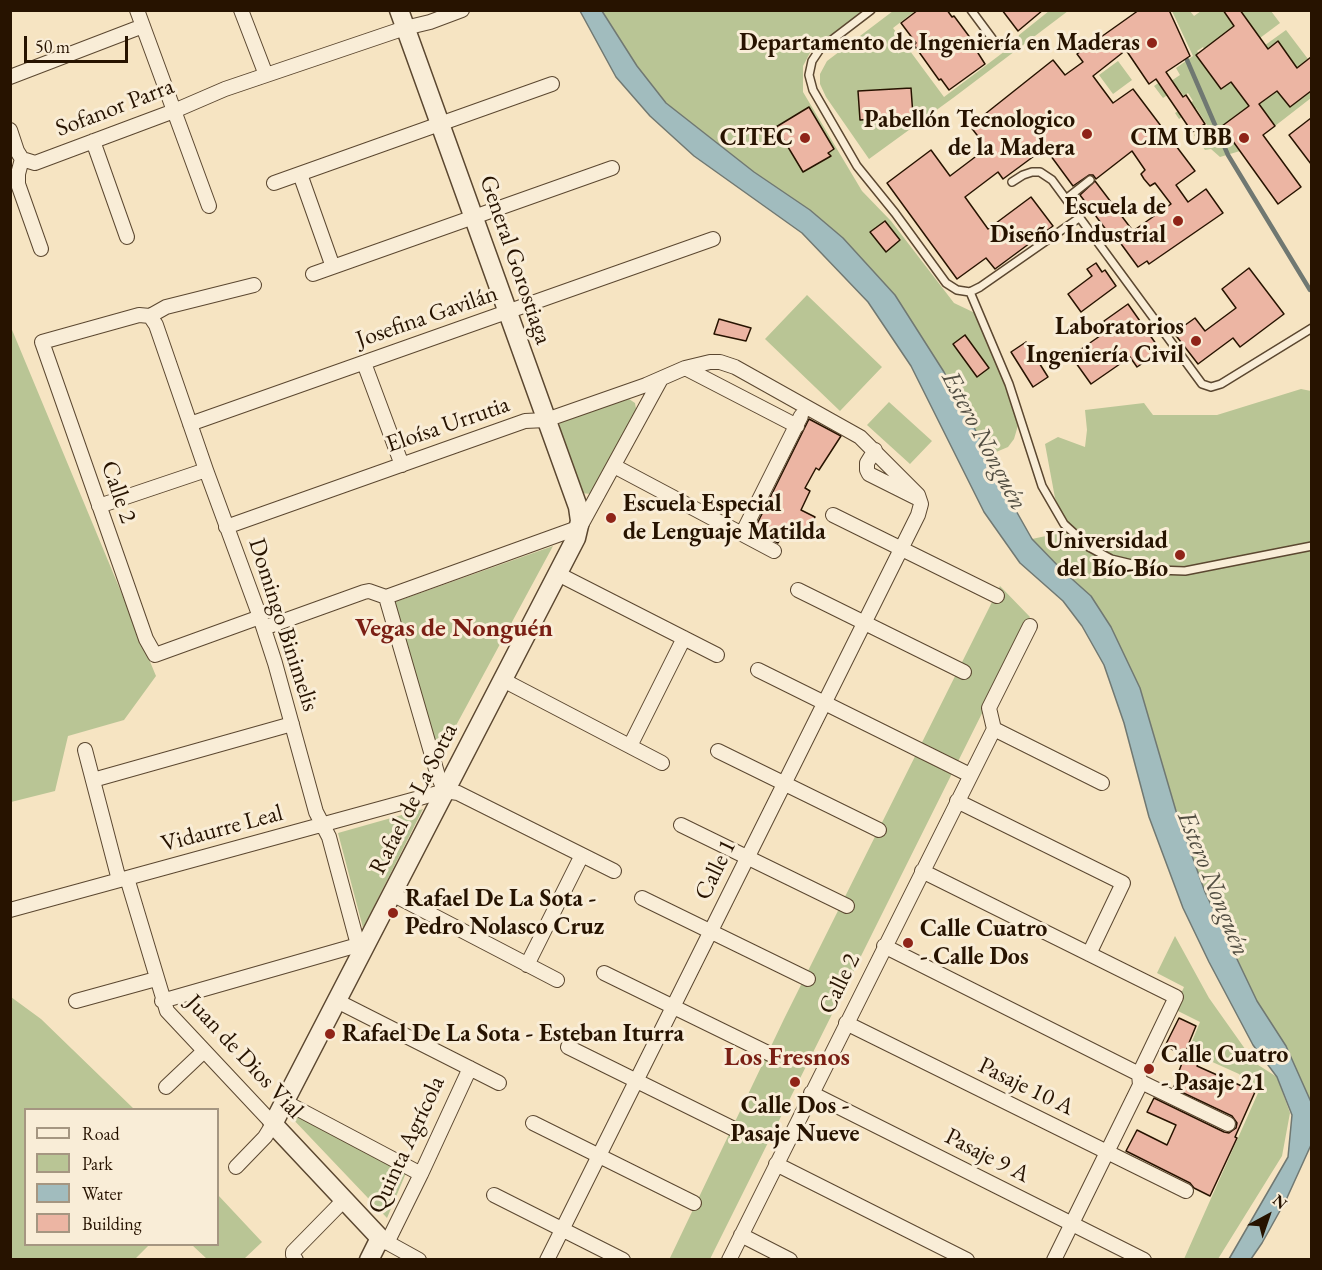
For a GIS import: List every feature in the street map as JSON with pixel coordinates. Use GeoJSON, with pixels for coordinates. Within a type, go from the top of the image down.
{"type":"FeatureCollection","features":[{"type":"Feature","properties":{"kind":"street"},"geometry":{"type":"LineString","coordinates":[[137,10],[209,206]]}},
{"type":"Feature","properties":{"kind":"street"},"geometry":{"type":"LineString","coordinates":[[241,10],[266,75]]}},
{"type":"Feature","properties":{"kind":"street","name":"Sofanor Parra"},"geometry":{"type":"LineString","coordinates":[[22,159],[35,163],[266,75],[402,19],[430,22],[462,10]]}},
{"type":"Feature","properties":{"kind":"street","name":"General Gorostiaga"},"geometry":{"type":"LineString","coordinates":[[402,19],[580,514],[580,527]]}},
{"type":"Feature","properties":{"kind":"street"},"geometry":{"type":"LineString","coordinates":[[10,77],[143,26]]}},
{"type":"Feature","properties":{"kind":"street"},"geometry":{"type":"LineString","coordinates":[[274,183],[552,84]]}},
{"type":"Feature","properties":{"kind":"street"},"geometry":{"type":"LineString","coordinates":[[10,130],[22,159],[18,184],[41,249]]}},
{"type":"Feature","properties":{"kind":"street"},"geometry":{"type":"LineString","coordinates":[[93,141],[127,237]]}},
{"type":"Feature","properties":{"kind":"street"},"geometry":{"type":"LineString","coordinates":[[313,274],[612,168]]}},
{"type":"Feature","properties":{"kind":"street"},"geometry":{"type":"LineString","coordinates":[[300,174],[333,267]]}},
{"type":"Feature","properties":{"kind":"street","name":"Josefina Gavilán"},"geometry":{"type":"LineString","coordinates":[[190,424],[713,239]]}},
{"type":"Feature","properties":{"kind":"street"},"geometry":{"type":"LineString","coordinates":[[150,316],[161,309],[254,285]]}},
{"type":"Feature","properties":{"kind":"street","name":"Calle 2"},"geometry":{"type":"LineString","coordinates":[[150,316],[139,315],[42,342],[146,639],[155,655],[262,622]]}},
{"type":"Feature","properties":{"kind":"street","name":"Domingo Binimelis"},"geometry":{"type":"LineString","coordinates":[[150,316],[156,325],[262,622],[316,812],[329,837],[361,947]]}},
{"type":"Feature","properties":{"kind":"street","name":"Eloísa Urrutia"},"geometry":{"type":"LineString","coordinates":[[226,526],[525,421],[546,420],[661,379],[685,368],[710,362],[720,362],[735,367],[860,437],[875,450]]}},
{"type":"Feature","properties":{"kind":"street"},"geometry":{"type":"LineString","coordinates":[[364,363],[402,465]]}},
{"type":"Feature","properties":{"kind":"street"},"geometry":{"type":"LineString","coordinates":[[685,368],[799,421],[742,534]]}},
{"type":"Feature","properties":{"kind":"street","name":"Rafael de La Sotta"},"geometry":{"type":"LineString","coordinates":[[273,1124],[337,1001],[361,947],[392,894],[558,574],[580,527],[661,379]]}},
{"type":"Feature","properties":{"kind":"street"},"geometry":{"type":"LineString","coordinates":[[875,450],[915,491],[920,500],[869,474],[867,463],[875,450]]}},
{"type":"Feature","properties":{"kind":"street"},"geometry":{"type":"LineString","coordinates":[[614,466],[774,551]]}},
{"type":"Feature","properties":{"kind":"street"},"geometry":{"type":"LineString","coordinates":[[99,506],[206,470]]}},
{"type":"Feature","properties":{"kind":"street"},"geometry":{"type":"LineString","coordinates":[[574,498],[585,500],[598,496]]}},
{"type":"Feature","properties":{"kind":"street","name":"Calle 1"},"geometry":{"type":"LineString","coordinates":[[547,1260],[920,511],[920,500]]}},
{"type":"Feature","properties":{"kind":"street"},"geometry":{"type":"LineString","coordinates":[[833,516],[997,596]]}},
{"type":"Feature","properties":{"kind":"street"},"geometry":{"type":"LineString","coordinates":[[262,622],[364,592],[369,591],[386,597],[580,527]]}},
{"type":"Feature","properties":{"kind":"street"},"geometry":{"type":"LineString","coordinates":[[558,574],[717,655]]}},
{"type":"Feature","properties":{"kind":"street"},"geometry":{"type":"LineString","coordinates":[[798,590],[964,672]]}},
{"type":"Feature","properties":{"kind":"street"},"geometry":{"type":"LineString","coordinates":[[386,597],[438,776],[445,791],[458,793],[614,871]]}},
{"type":"Feature","properties":{"kind":"street"},"geometry":{"type":"LineString","coordinates":[[1030,626],[989,708],[994,729],[1102,783]]}},
{"type":"Feature","properties":{"kind":"street"},"geometry":{"type":"LineString","coordinates":[[630,746],[684,638]]}},
{"type":"Feature","properties":{"kind":"street"},"geometry":{"type":"LineString","coordinates":[[759,670],[970,776]]}},
{"type":"Feature","properties":{"kind":"street"},"geometry":{"type":"LineString","coordinates":[[503,680],[662,763]]}},
{"type":"Feature","properties":{"kind":"street"},"geometry":{"type":"LineString","coordinates":[[93,780],[292,724]]}},
{"type":"Feature","properties":{"kind":"street","name":"Calle 2"},"geometry":{"type":"LineString","coordinates":[[729,1260],[994,729]]}},
{"type":"Feature","properties":{"kind":"street","name":"Juan de Dios Vial"},"geometry":{"type":"LineString","coordinates":[[85,750],[162,1001],[173,1020],[383,1240]]}},
{"type":"Feature","properties":{"kind":"street"},"geometry":{"type":"LineString","coordinates":[[718,751],[879,830]]}},
{"type":"Feature","properties":{"kind":"street","name":"Vidaurre Leal"},"geometry":{"type":"LineString","coordinates":[[10,910],[445,791]]}},
{"type":"Feature","properties":{"kind":"street"},"geometry":{"type":"LineString","coordinates":[[957,801],[1123,883],[1089,954]]}},
{"type":"Feature","properties":{"kind":"street"},"geometry":{"type":"LineString","coordinates":[[681,825],[847,906]]}},
{"type":"Feature","properties":{"kind":"street"},"geometry":{"type":"LineString","coordinates":[[527,964],[582,855]]}},
{"type":"Feature","properties":{"kind":"street"},"geometry":{"type":"LineString","coordinates":[[922,871],[1176,997],[1107,1152],[1054,1260]]}},
{"type":"Feature","properties":{"kind":"street"},"geometry":{"type":"LineString","coordinates":[[392,894],[557,980]]}},
{"type":"Feature","properties":{"kind":"street"},"geometry":{"type":"LineString","coordinates":[[642,898],[808,979]]}},
{"type":"Feature","properties":{"kind":"street"},"geometry":{"type":"LineString","coordinates":[[884,946],[1228,1124]]}},
{"type":"Feature","properties":{"kind":"street"},"geometry":{"type":"LineString","coordinates":[[162,1001],[361,947]]}},
{"type":"Feature","properties":{"kind":"street"},"geometry":{"type":"LineString","coordinates":[[604,973],[772,1055]]}},
{"type":"Feature","properties":{"kind":"street"},"geometry":{"type":"LineString","coordinates":[[76,1001],[156,979]]}},
{"type":"Feature","properties":{"kind":"street"},"geometry":{"type":"LineString","coordinates":[[337,1001],[500,1083]]}},
{"type":"Feature","properties":{"kind":"street","name":"Pasaje 10 A"},"geometry":{"type":"LineString","coordinates":[[846,1023],[1186,1191]]}},
{"type":"Feature","properties":{"kind":"street"},"geometry":{"type":"LineString","coordinates":[[568,1047],[734,1129]]}},
{"type":"Feature","properties":{"kind":"street"},"geometry":{"type":"LineString","coordinates":[[166,1087],[203,1052]]}},
{"type":"Feature","properties":{"kind":"street","name":"Quinta Agrícola"},"geometry":{"type":"LineString","coordinates":[[369,1260],[421,1174],[470,1068]]}},
{"type":"Feature","properties":{"kind":"street","name":"Pasaje 9 A"},"geometry":{"type":"LineString","coordinates":[[811,1093],[1143,1260]]}},
{"type":"Feature","properties":{"kind":"street"},"geometry":{"type":"LineString","coordinates":[[285,1102],[421,1174]]}},
{"type":"Feature","properties":{"kind":"street"},"geometry":{"type":"LineString","coordinates":[[533,1123],[694,1203]]}},
{"type":"Feature","properties":{"kind":"street"},"geometry":{"type":"LineString","coordinates":[[236,1167],[265,1137],[273,1124]]}},
{"type":"Feature","properties":{"kind":"street"},"geometry":{"type":"LineString","coordinates":[[776,1164],[967,1260]]}},
{"type":"Feature","properties":{"kind":"street"},"geometry":{"type":"LineString","coordinates":[[494,1195],[623,1260]]}},
{"type":"Feature","properties":{"kind":"street"},"geometry":{"type":"LineString","coordinates":[[294,1257],[344,1200]]}},
{"type":"Feature","properties":{"kind":"street"},"geometry":{"type":"LineString","coordinates":[[741,1235],[790,1260]]}},
{"type":"Feature","properties":{"kind":"street"},"geometry":{"type":"LineString","coordinates":[[383,1240],[419,1260]]}},
{"type":"Feature","properties":{"kind":"lane"},"geometry":{"type":"LineString","coordinates":[[871,10],[820,49],[812,61],[809,75],[813,90],[858,166],[946,283],[957,290],[970,292],[1079,218]]}},
{"type":"Feature","properties":{"kind":"lane"},"geometry":{"type":"LineString","coordinates":[[971,10],[997,45]]}},
{"type":"Feature","properties":{"kind":"lane"},"geometry":{"type":"LineString","coordinates":[[1012,182],[1032,172],[1040,172],[1052,180],[1198,382],[1211,387],[1221,384],[1311,328]]}},
{"type":"Feature","properties":{"kind":"lane"},"geometry":{"type":"LineString","coordinates":[[1066,199],[1090,180]]}},
{"type":"Feature","properties":{"kind":"lane"},"geometry":{"type":"LineString","coordinates":[[970,292],[1009,384],[1042,486],[1064,524],[1089,547],[1111,559],[1122,562],[1157,570],[1185,571],[1311,546]]}},
{"type":"Feature","properties":{"kind":"green space"},"geometry":{"type":"Polygon","coordinates":[[[602,11],[863,11],[812,49],[803,66],[803,92],[862,191],[891,221],[954,303],[975,313],[1016,399],[1019,422],[1014,439],[1008,447],[989,455],[944,372],[895,295],[843,238],[810,210],[754,172],[666,103],[637,66],[602,11]]]}},
{"type":"Feature","properties":{"kind":"green space"},"geometry":{"type":"Polygon","coordinates":[[[893,11],[915,11],[893,28],[944,97],[1017,42],[1019,35],[1049,11],[1068,11],[869,159],[826,97],[820,84],[820,74],[827,61],[893,11]]]}},
{"type":"Feature","properties":{"kind":"green space"},"geometry":{"type":"Polygon","coordinates":[[[1172,11],[1190,11],[1194,16],[1201,11],[1223,11],[1230,21],[1244,11],[1271,11],[1280,23],[1260,38],[1208,55],[1203,47],[1197,51],[1207,63],[1206,69],[1221,89],[1278,42],[1260,54],[1257,51],[1286,30],[1311,63],[1311,67],[1307,61],[1274,86],[1290,107],[1310,92],[1311,98],[1275,126],[1266,113],[1261,117],[1243,110],[1222,126],[1240,151],[1220,157],[1211,149],[1205,150],[1194,135],[1207,125],[1196,108],[1179,119],[1175,113],[1193,101],[1188,93],[1184,96],[1178,88],[1163,98],[1154,86],[1164,79],[1168,83],[1180,75],[1176,68],[1193,56],[1172,11]]]}},
{"type":"Feature","properties":{"kind":"green space"},"geometry":{"type":"Polygon","coordinates":[[[1118,61],[1132,80],[1113,94],[1099,75],[1118,61]]]}},
{"type":"Feature","properties":{"kind":"green space"},"geometry":{"type":"Polygon","coordinates":[[[807,295],[882,367],[840,411],[765,339],[807,295]]]}},
{"type":"Feature","properties":{"kind":"green space"},"geometry":{"type":"Polygon","coordinates":[[[10,325],[156,676],[124,720],[68,736],[55,791],[11,802],[10,325]]]}},
{"type":"Feature","properties":{"kind":"green space"},"geometry":{"type":"Polygon","coordinates":[[[1301,389],[1311,391],[1311,1102],[1286,1047],[1257,1001],[1205,892],[1176,811],[1140,688],[1111,627],[1091,596],[1032,539],[1069,531],[1055,498],[1045,444],[1058,437],[1085,447],[1087,430],[1085,410],[1144,403],[1153,415],[1217,415],[1301,389]]]}},
{"type":"Feature","properties":{"kind":"green space"},"geometry":{"type":"Polygon","coordinates":[[[629,399],[635,403],[636,409],[591,494],[581,493],[558,428],[561,421],[629,399]]]}},
{"type":"Feature","properties":{"kind":"green space"},"geometry":{"type":"Polygon","coordinates":[[[889,402],[932,441],[910,464],[867,425],[889,402]]]}},
{"type":"Feature","properties":{"kind":"green space"},"geometry":{"type":"Polygon","coordinates":[[[553,546],[439,757],[395,602],[553,546]]]}},
{"type":"Feature","properties":{"kind":"green space"},"geometry":{"type":"Polygon","coordinates":[[[1000,586],[1030,617],[710,1259],[669,1260],[784,1019],[1000,586]]]}},
{"type":"Feature","properties":{"kind":"green space"},"geometry":{"type":"Polygon","coordinates":[[[423,809],[363,928],[338,833],[423,809]]]}},
{"type":"Feature","properties":{"kind":"green space"},"geometry":{"type":"Polygon","coordinates":[[[1175,936],[1209,998],[1255,1063],[1277,1077],[1290,1113],[1282,1156],[1218,1259],[1184,1259],[1258,1093],[1239,1074],[1188,1051],[1200,1022],[1174,1009],[1184,987],[1157,973],[1175,936]]]}},
{"type":"Feature","properties":{"kind":"green space"},"geometry":{"type":"Polygon","coordinates":[[[11,997],[41,1019],[133,1108],[24,1108],[24,1246],[148,1246],[135,1259],[11,1259],[11,997]]]}},
{"type":"Feature","properties":{"kind":"green space"},"geometry":{"type":"Polygon","coordinates":[[[290,1110],[406,1173],[387,1218],[290,1116],[290,1110]]]}},
{"type":"Feature","properties":{"kind":"green space"},"geometry":{"type":"Polygon","coordinates":[[[219,1196],[262,1242],[244,1259],[207,1259],[193,1246],[219,1246],[219,1196]]]}},
{"type":"Feature","properties":{"kind":"water"},"geometry":{"type":"Polygon","coordinates":[[[580,11],[602,11],[637,66],[666,103],[754,172],[810,210],[843,238],[895,295],[944,372],[1032,539],[1091,596],[1111,627],[1140,688],[1176,811],[1205,892],[1257,1001],[1286,1046],[1311,1102],[1311,1145],[1286,1200],[1251,1259],[1229,1259],[1288,1157],[1292,1115],[1277,1077],[1253,1045],[1183,908],[1149,817],[1124,723],[1104,665],[1082,626],[1063,601],[1020,563],[984,512],[911,366],[868,302],[802,233],[694,156],[650,116],[616,77],[580,11]]]}},
{"type":"Feature","properties":{"kind":"building"},"geometry":{"type":"Polygon","coordinates":[[[918,10],[947,10],[980,51],[978,53],[985,64],[949,90],[941,79],[939,80],[901,23],[918,10]]]}},
{"type":"Feature","properties":{"kind":"building"},"geometry":{"type":"Polygon","coordinates":[[[1002,10],[1043,10],[1018,31],[1002,10]]]}},
{"type":"Feature","properties":{"kind":"building"},"geometry":{"type":"Polygon","coordinates":[[[1139,10],[1169,10],[1190,56],[1166,72],[1183,97],[1186,95],[1205,124],[1192,132],[1156,79],[1149,84],[1126,50],[1093,76],[1113,103],[1133,89],[1195,171],[1176,185],[1188,202],[1206,189],[1223,213],[1149,264],[1147,261],[1138,267],[1116,237],[1113,239],[1080,195],[1095,181],[1133,231],[1171,204],[1155,183],[1150,186],[1144,179],[1141,174],[1145,170],[1132,151],[1096,179],[1093,175],[1089,175],[1073,186],[1045,148],[1003,179],[998,172],[965,197],[988,229],[1031,197],[1053,226],[995,269],[986,258],[957,279],[887,183],[931,150],[950,176],[987,148],[970,126],[1053,60],[1065,75],[1083,62],[1077,54],[1139,10]]]}},
{"type":"Feature","properties":{"kind":"building"},"geometry":{"type":"Polygon","coordinates":[[[1223,10],[1240,10],[1268,49],[1278,41],[1297,68],[1311,57],[1311,91],[1290,107],[1277,91],[1259,104],[1275,126],[1263,135],[1301,187],[1278,204],[1222,126],[1249,106],[1231,82],[1221,89],[1196,55],[1234,26],[1223,10]]]}},
{"type":"Feature","properties":{"kind":"building"},"geometry":{"type":"Polygon","coordinates":[[[911,88],[913,116],[860,120],[858,91],[911,88]]]}},
{"type":"Feature","properties":{"kind":"building","name":"CITEC"},"geometry":{"type":"Polygon","coordinates":[[[809,107],[834,149],[828,153],[831,156],[803,172],[776,127],[809,107]]]}},
{"type":"Feature","properties":{"kind":"building"},"geometry":{"type":"Polygon","coordinates":[[[1311,118],[1311,164],[1289,135],[1311,118]]]}},
{"type":"Feature","properties":{"kind":"building"},"geometry":{"type":"Polygon","coordinates":[[[885,221],[900,240],[886,252],[870,232],[885,221]]]}},
{"type":"Feature","properties":{"kind":"building"},"geometry":{"type":"Polygon","coordinates":[[[1096,263],[1102,272],[1105,270],[1116,286],[1081,312],[1068,294],[1092,276],[1087,269],[1096,263]]]}},
{"type":"Feature","properties":{"kind":"building"},"geometry":{"type":"Polygon","coordinates":[[[1249,268],[1284,314],[1240,347],[1233,338],[1198,364],[1174,333],[1195,318],[1205,331],[1236,308],[1222,289],[1249,268]]]}},
{"type":"Feature","properties":{"kind":"building"},"geometry":{"type":"Polygon","coordinates":[[[1128,304],[1161,351],[1137,367],[1130,357],[1091,384],[1071,356],[1110,329],[1104,321],[1128,304]]]}},
{"type":"Feature","properties":{"kind":"building"},"geometry":{"type":"Polygon","coordinates":[[[719,319],[751,328],[746,341],[714,334],[719,319]]]}},
{"type":"Feature","properties":{"kind":"building"},"geometry":{"type":"Polygon","coordinates":[[[965,335],[989,368],[977,377],[953,344],[965,335]]]}},
{"type":"Feature","properties":{"kind":"building"},"geometry":{"type":"Polygon","coordinates":[[[1026,342],[1048,377],[1033,387],[1011,352],[1026,342]]]}},
{"type":"Feature","properties":{"kind":"building"},"geometry":{"type":"Polygon","coordinates":[[[809,419],[841,436],[819,470],[816,468],[805,488],[810,491],[801,510],[815,517],[806,535],[787,526],[778,543],[754,530],[809,419]]]}},
{"type":"Feature","properties":{"kind":"building"},"geometry":{"type":"Polygon","coordinates":[[[1179,1018],[1196,1026],[1184,1055],[1165,1046],[1179,1018]]]}},
{"type":"Feature","properties":{"kind":"building"},"geometry":{"type":"Polygon","coordinates":[[[1184,1058],[1255,1092],[1210,1196],[1194,1188],[1190,1183],[1126,1151],[1137,1130],[1167,1145],[1176,1125],[1147,1112],[1154,1098],[1224,1132],[1229,1133],[1236,1128],[1237,1123],[1232,1116],[1173,1088],[1181,1072],[1179,1071],[1184,1058]]]}},
{"type":"Feature","properties":{"kind":"waterway"},"geometry":{"type":"LineString","coordinates":[[1187,60],[1228,155],[1310,290],[1312,289]]}},
{"type":"Feature","properties":{"kind":"place","name":"Departamento de Ingeniería en Maderas"},"geometry":{"type":"Point","coordinates":[1152,43]}},
{"type":"Feature","properties":{"kind":"place","name":"Pabellón Tecnologico de la Madera"},"geometry":{"type":"Point","coordinates":[1087,134]}},
{"type":"Feature","properties":{"kind":"place","name":"CITEC"},"geometry":{"type":"Point","coordinates":[805,138]}},
{"type":"Feature","properties":{"kind":"place","name":"CIM UBB"},"geometry":{"type":"Point","coordinates":[1244,138]}},
{"type":"Feature","properties":{"kind":"place","name":"Escuela de Diseño Industrial"},"geometry":{"type":"Point","coordinates":[1178,221]}},
{"type":"Feature","properties":{"kind":"place","name":"Laboratorios Ingeniería Civil"},"geometry":{"type":"Point","coordinates":[1196,341]}},
{"type":"Feature","properties":{"kind":"place","name":"Escuela Especial de Lenguaje Matilda"},"geometry":{"type":"Point","coordinates":[611,518]}},
{"type":"Feature","properties":{"kind":"place","name":"Universidad del Bío-Bío"},"geometry":{"type":"Point","coordinates":[1180,555]}},
{"type":"Feature","properties":{"kind":"place","name":"Rafael De La Sota - Pedro Nolasco Cruz"},"geometry":{"type":"Point","coordinates":[393,913]}},
{"type":"Feature","properties":{"kind":"place","name":"Calle Cuatro - Calle Dos"},"geometry":{"type":"Point","coordinates":[908,943]}},
{"type":"Feature","properties":{"kind":"place","name":"Rafael De La Sota - Esteban Iturra"},"geometry":{"type":"Point","coordinates":[330,1034]}},
{"type":"Feature","properties":{"kind":"place","name":"Calle Cuatro - Pasaje 21"},"geometry":{"type":"Point","coordinates":[1149,1069]}},
{"type":"Feature","properties":{"kind":"place","name":"Calle Dos - Pasaje Nueve"},"geometry":{"type":"Point","coordinates":[795,1082]}},
{"type":"Feature","properties":{"kind":"district","name":"Vegas de Nonguén"},"geometry":{"type":"Point","coordinates":[454,629]}},
{"type":"Feature","properties":{"kind":"district","name":"Los Fresnos"},"geometry":{"type":"Point","coordinates":[787,1058]}},
{"type":"Feature","properties":{"kind":"water label","name":"Estero Nonguén"},"geometry":{"type":"Point","coordinates":[984,441]}},
{"type":"Feature","properties":{"kind":"water label","name":"Estero Nonguén"},"geometry":{"type":"Point","coordinates":[1213,884]}}]}
